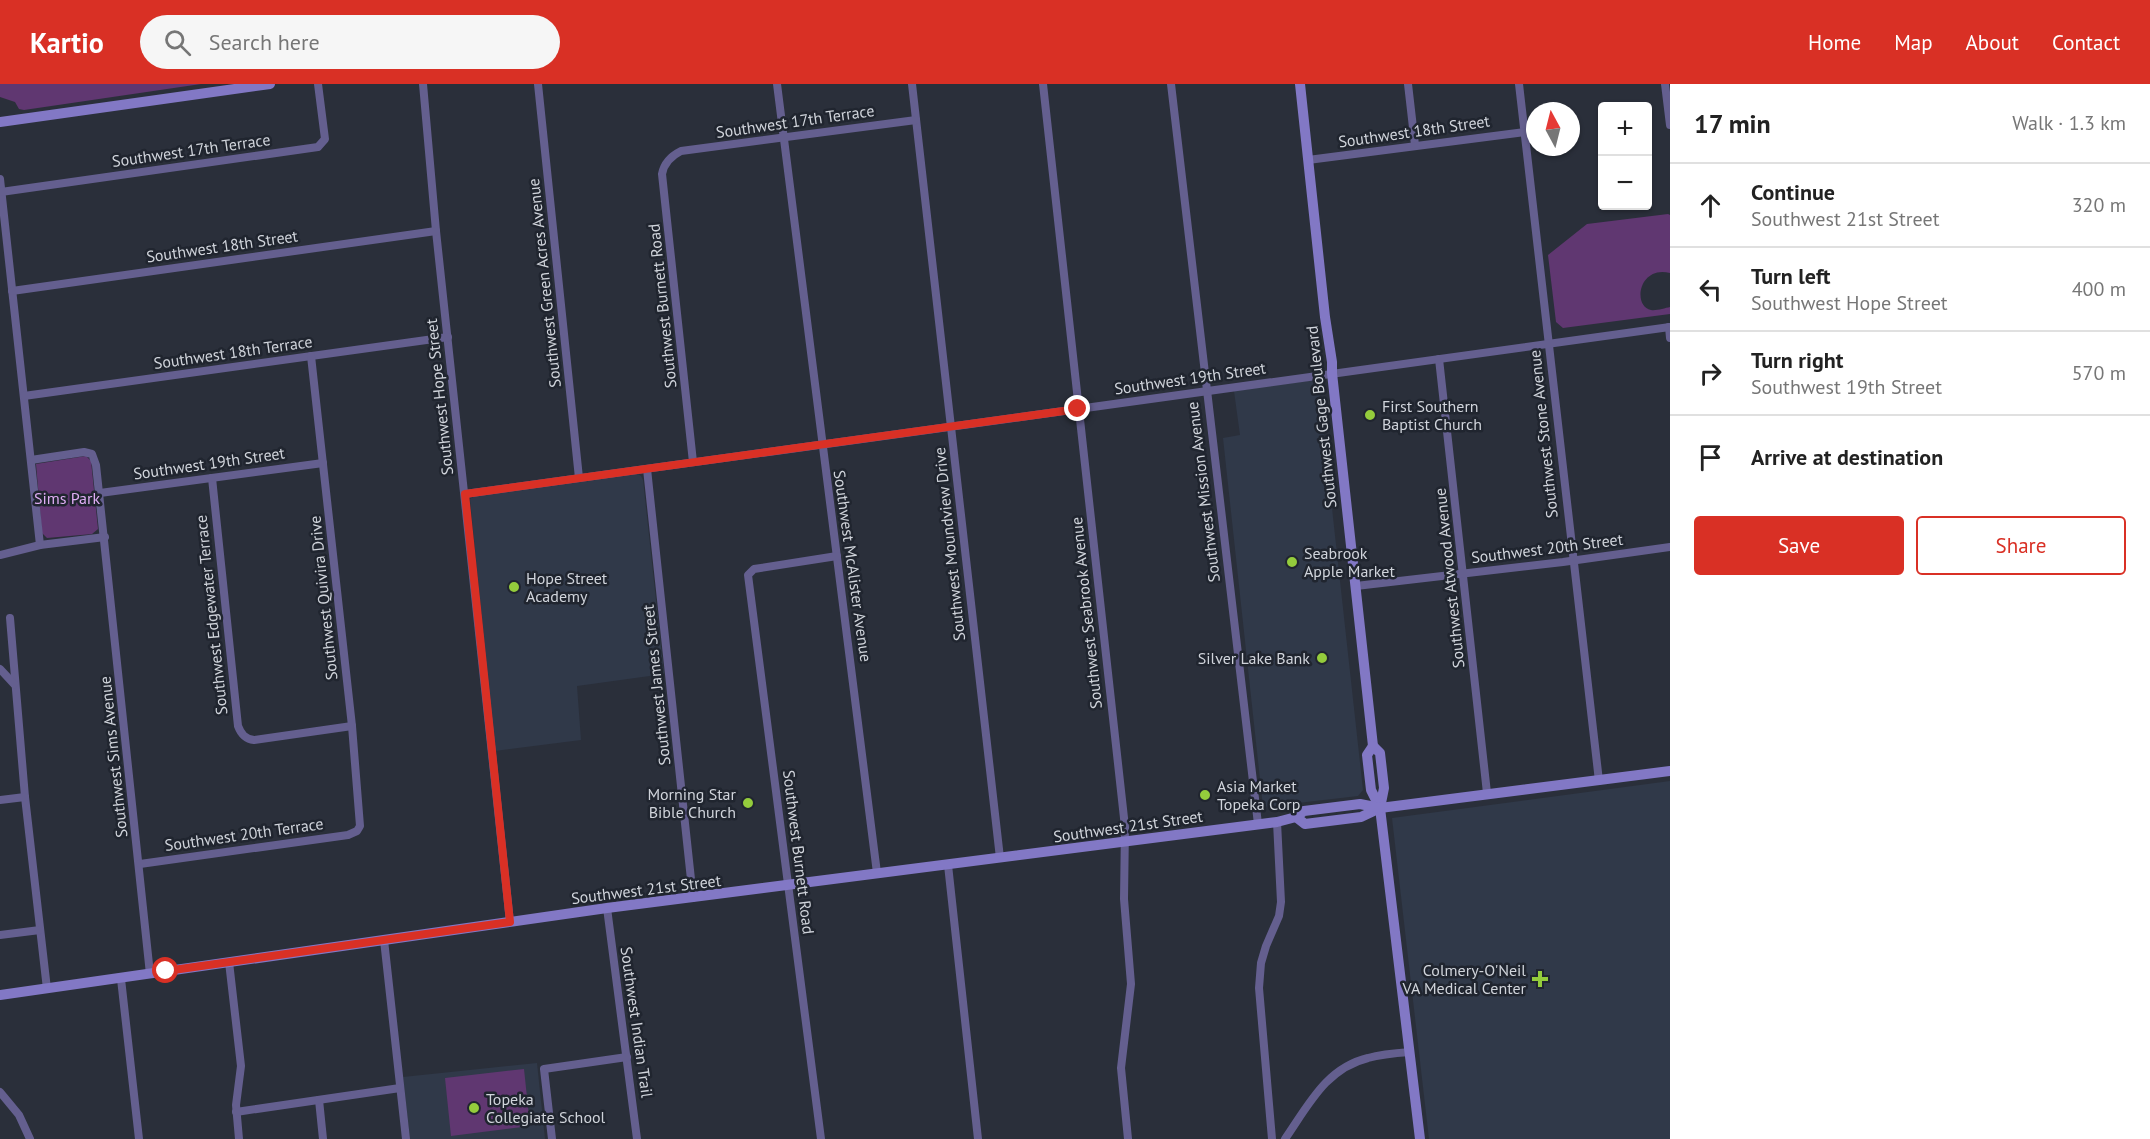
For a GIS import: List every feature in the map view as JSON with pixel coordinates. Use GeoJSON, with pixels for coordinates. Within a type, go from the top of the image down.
{"type":"FeatureCollection","features":[{"type":"Feature","properties":{"kind":"main road"},"geometry":{"type":"LineString","coordinates":[[0,122],[270,84]]}},
{"type":"Feature","properties":{"kind":"main road","name":"Southwest Gage Boulevard"},"geometry":{"type":"LineString","coordinates":[[1300,84],[1373,746],[1367,755],[1371,790],[1380,808],[1420,1139]]}},
{"type":"Feature","properties":{"kind":"main road","name":"Southwest 21st Street"},"geometry":{"type":"LineString","coordinates":[[0,995],[607,908],[1276,822],[1296,817],[1304,811],[1360,804],[1380,808],[1670,771]]}},
{"type":"Feature","properties":{"kind":"street","name":"Southwest 17th Terrace"},"geometry":{"type":"LineString","coordinates":[[1,192],[318,147],[325,139],[318,84]]}},
{"type":"Feature","properties":{"kind":"street","name":"Southwest Hope Street"},"geometry":{"type":"LineString","coordinates":[[423,84],[447,337],[510,922]]}},
{"type":"Feature","properties":{"kind":"street","name":"Southwest Green Acres Avenue"},"geometry":{"type":"LineString","coordinates":[[538,84],[579,478]]}},
{"type":"Feature","properties":{"kind":"street","name":"Southwest McAlister Avenue"},"geometry":{"type":"LineString","coordinates":[[777,84],[877,873]]}},
{"type":"Feature","properties":{"kind":"street","name":"Southwest Moundview Drive"},"geometry":{"type":"LineString","coordinates":[[912,84],[1000,858]]}},
{"type":"Feature","properties":{"kind":"street","name":"Southwest Seabrook Avenue"},"geometry":{"type":"LineString","coordinates":[[1043,84],[1125,842],[1124,893],[1131,984],[1121,1068],[1128,1139]]}},
{"type":"Feature","properties":{"kind":"street","name":"Southwest Mission Avenue"},"geometry":{"type":"LineString","coordinates":[[1171,84],[1258,824]]}},
{"type":"Feature","properties":{"kind":"street"},"geometry":{"type":"LineString","coordinates":[[1408,84],[1415,145]]}},
{"type":"Feature","properties":{"kind":"street","name":"Southwest Stone Avenue"},"geometry":{"type":"LineString","coordinates":[[1519,84],[1599,781]]}},
{"type":"Feature","properties":{"kind":"street"},"geometry":{"type":"LineString","coordinates":[[1665,84],[1670,125]]}},
{"type":"Feature","properties":{"kind":"street","name":"Southwest 17th Terrace"},"geometry":{"type":"LineString","coordinates":[[678,153],[916,120]]}},
{"type":"Feature","properties":{"kind":"street","name":"Southwest 18th Street"},"geometry":{"type":"LineString","coordinates":[[1308,160],[1525,132]]}},
{"type":"Feature","properties":{"kind":"street","name":"Southwest Burnett Road"},"geometry":{"type":"LineString","coordinates":[[678,153],[666,164],[662,174],[693,462]]}},
{"type":"Feature","properties":{"kind":"street"},"geometry":{"type":"LineString","coordinates":[[0,179],[40,545]]}},
{"type":"Feature","properties":{"kind":"street","name":"Southwest 18th Street"},"geometry":{"type":"LineString","coordinates":[[12,291],[436,231]]}},
{"type":"Feature","properties":{"kind":"street"},"geometry":{"type":"LineString","coordinates":[[1669,327],[1670,338]]}},
{"type":"Feature","properties":{"kind":"street","name":"Southwest 19th Street"},"geometry":{"type":"LineString","coordinates":[[465,494],[1669,327]]}},
{"type":"Feature","properties":{"kind":"street","name":"Southwest 18th Terrace"},"geometry":{"type":"LineString","coordinates":[[24,396],[447,337]]}},
{"type":"Feature","properties":{"kind":"street","name":"Southwest Quivira Drive"},"geometry":{"type":"LineString","coordinates":[[311,356],[361,823],[353,833]]}},
{"type":"Feature","properties":{"kind":"street","name":"Southwest Atwood Avenue"},"geometry":{"type":"LineString","coordinates":[[1439,359],[1487,793]]}},
{"type":"Feature","properties":{"kind":"street","name":"Southwest Sims Avenue"},"geometry":{"type":"LineString","coordinates":[[30,460],[89,453],[95,457],[150,974]]}},
{"type":"Feature","properties":{"kind":"street","name":"Southwest 19th Street"},"geometry":{"type":"LineString","coordinates":[[100,493],[323,463]]}},
{"type":"Feature","properties":{"kind":"street","name":"Southwest James Street"},"geometry":{"type":"LineString","coordinates":[[647,469],[693,898]]}},
{"type":"Feature","properties":{"kind":"street","name":"Southwest Edgewater Terrace"},"geometry":{"type":"LineString","coordinates":[[212,478],[238,726],[244,736],[254,740],[352,726]]}},
{"type":"Feature","properties":{"kind":"street"},"geometry":{"type":"LineString","coordinates":[[0,555],[40,545],[105,537]]}},
{"type":"Feature","properties":{"kind":"street","name":"Southwest 20th Street"},"geometry":{"type":"LineString","coordinates":[[1356,586],[1572,561],[1670,547]]}},
{"type":"Feature","properties":{"kind":"street","name":"Southwest Burnett Road"},"geometry":{"type":"LineString","coordinates":[[821,1139],[748,578],[751,570],[837,556]]}},
{"type":"Feature","properties":{"kind":"street"},"geometry":{"type":"LineString","coordinates":[[10,618],[25,797],[47,989]]}},
{"type":"Feature","properties":{"kind":"street"},"geometry":{"type":"LineString","coordinates":[[0,669],[14,684]]}},
{"type":"Feature","properties":{"kind":"street"},"geometry":{"type":"LineString","coordinates":[[0,800],[25,797]]}},
{"type":"Feature","properties":{"kind":"street"},"geometry":{"type":"LineString","coordinates":[[1272,1139],[1259,988],[1260,971],[1266,946],[1276,925],[1281,902],[1276,822]]}},
{"type":"Feature","properties":{"kind":"street","name":"Southwest 20th Terrace"},"geometry":{"type":"LineString","coordinates":[[140,864],[353,833]]}},
{"type":"Feature","properties":{"kind":"street"},"geometry":{"type":"LineString","coordinates":[[948,865],[978,1139]]}},
{"type":"Feature","properties":{"kind":"street","name":"Southwest Indian Trail"},"geometry":{"type":"LineString","coordinates":[[607,908],[637,1139]]}},
{"type":"Feature","properties":{"kind":"street"},"geometry":{"type":"LineString","coordinates":[[0,935],[40,930]]}},
{"type":"Feature","properties":{"kind":"street"},"geometry":{"type":"LineString","coordinates":[[384,940],[406,1139]]}},
{"type":"Feature","properties":{"kind":"street"},"geometry":{"type":"LineString","coordinates":[[229,962],[241,1066],[236,1112],[239,1139]]}},
{"type":"Feature","properties":{"kind":"street"},"geometry":{"type":"LineString","coordinates":[[121,979],[139,1139]]}},
{"type":"Feature","properties":{"kind":"street"},"geometry":{"type":"LineString","coordinates":[[1285,1139],[1323,1084],[1336,1072],[1364,1059],[1410,1052]]}},
{"type":"Feature","properties":{"kind":"street"},"geometry":{"type":"LineString","coordinates":[[552,1139],[544,1069],[627,1057]]}},
{"type":"Feature","properties":{"kind":"street"},"geometry":{"type":"LineString","coordinates":[[236,1112],[400,1088]]}},
{"type":"Feature","properties":{"kind":"street"},"geometry":{"type":"LineString","coordinates":[[0,1092],[19,1115],[30,1139]]}},
{"type":"Feature","properties":{"kind":"street"},"geometry":{"type":"LineString","coordinates":[[319,1100],[323,1139]]}},
{"type":"Feature","properties":{"kind":"shaded area"},"geometry":{"type":"Polygon","coordinates":[[[1318,381],[1363,790],[1358,796],[1263,807],[1223,438],[1240,435],[1234,391],[1318,381]]]}},
{"type":"Feature","properties":{"kind":"shaded area"},"geometry":{"type":"Polygon","coordinates":[[[638,474],[643,480],[664,674],[577,686],[581,740],[495,751],[470,499],[638,474]]]}},
{"type":"Feature","properties":{"kind":"shaded area","name":"Colmery-O'Neil VA Medical Center"},"geometry":{"type":"Polygon","coordinates":[[[1670,781],[1670,1139],[1429,1139],[1392,818],[1670,781]]]}},
{"type":"Feature","properties":{"kind":"shaded area","name":"Topeka Collegiate School"},"geometry":{"type":"Polygon","coordinates":[[[537,1063],[545,1139],[410,1139],[403,1077],[537,1063]]]}},
{"type":"Feature","properties":{"kind":"green space"},"geometry":{"type":"Polygon","coordinates":[[[0,84],[201,84],[24,110],[19,109],[15,102],[0,97],[0,84]]]}},
{"type":"Feature","properties":{"kind":"green space"},"geometry":{"type":"Polygon","coordinates":[[[1670,215],[1670,273],[1660,272],[1651,275],[1645,280],[1640,294],[1645,307],[1658,310],[1670,307],[1670,314],[1563,328],[1556,322],[1548,255],[1587,224],[1670,215]]]}},
{"type":"Feature","properties":{"kind":"green space","name":"Sims Park"},"geometry":{"type":"Polygon","coordinates":[[[86,456],[91,461],[98,529],[92,534],[47,538],[42,533],[36,464],[86,456]]]}},
{"type":"Feature","properties":{"kind":"green space"},"geometry":{"type":"Polygon","coordinates":[[[524,1069],[530,1126],[451,1136],[445,1078],[524,1069]]]}},
{"type":"Feature","properties":{"kind":"place","name":"First Southern Baptist Church"},"geometry":{"type":"Point","coordinates":[1370,415]}},
{"type":"Feature","properties":{"kind":"place","name":"Seabrook Apple Market"},"geometry":{"type":"Point","coordinates":[1292,562]}},
{"type":"Feature","properties":{"kind":"place","name":"Hope Street Academy"},"geometry":{"type":"Point","coordinates":[514,587]}},
{"type":"Feature","properties":{"kind":"place","name":"Silver Lake Bank"},"geometry":{"type":"Point","coordinates":[1322,658]}},
{"type":"Feature","properties":{"kind":"place","name":"Asia Market Topeka Corp"},"geometry":{"type":"Point","coordinates":[1205,795]}},
{"type":"Feature","properties":{"kind":"place","name":"Morning Star Bible Church"},"geometry":{"type":"Point","coordinates":[748,803]}},
{"type":"Feature","properties":{"kind":"place","name":"Colmery-O'Neil VA Medical Center"},"geometry":{"type":"Point","coordinates":[1540,979]}},
{"type":"Feature","properties":{"kind":"place","name":"Topeka Collegiate School"},"geometry":{"type":"Point","coordinates":[474,1108]}},
{"type":"Feature","properties":{"kind":"route"},"geometry":{"type":"LineString","coordinates":[[166,971],[510,922],[465,494],[1078,409]]}}]}
